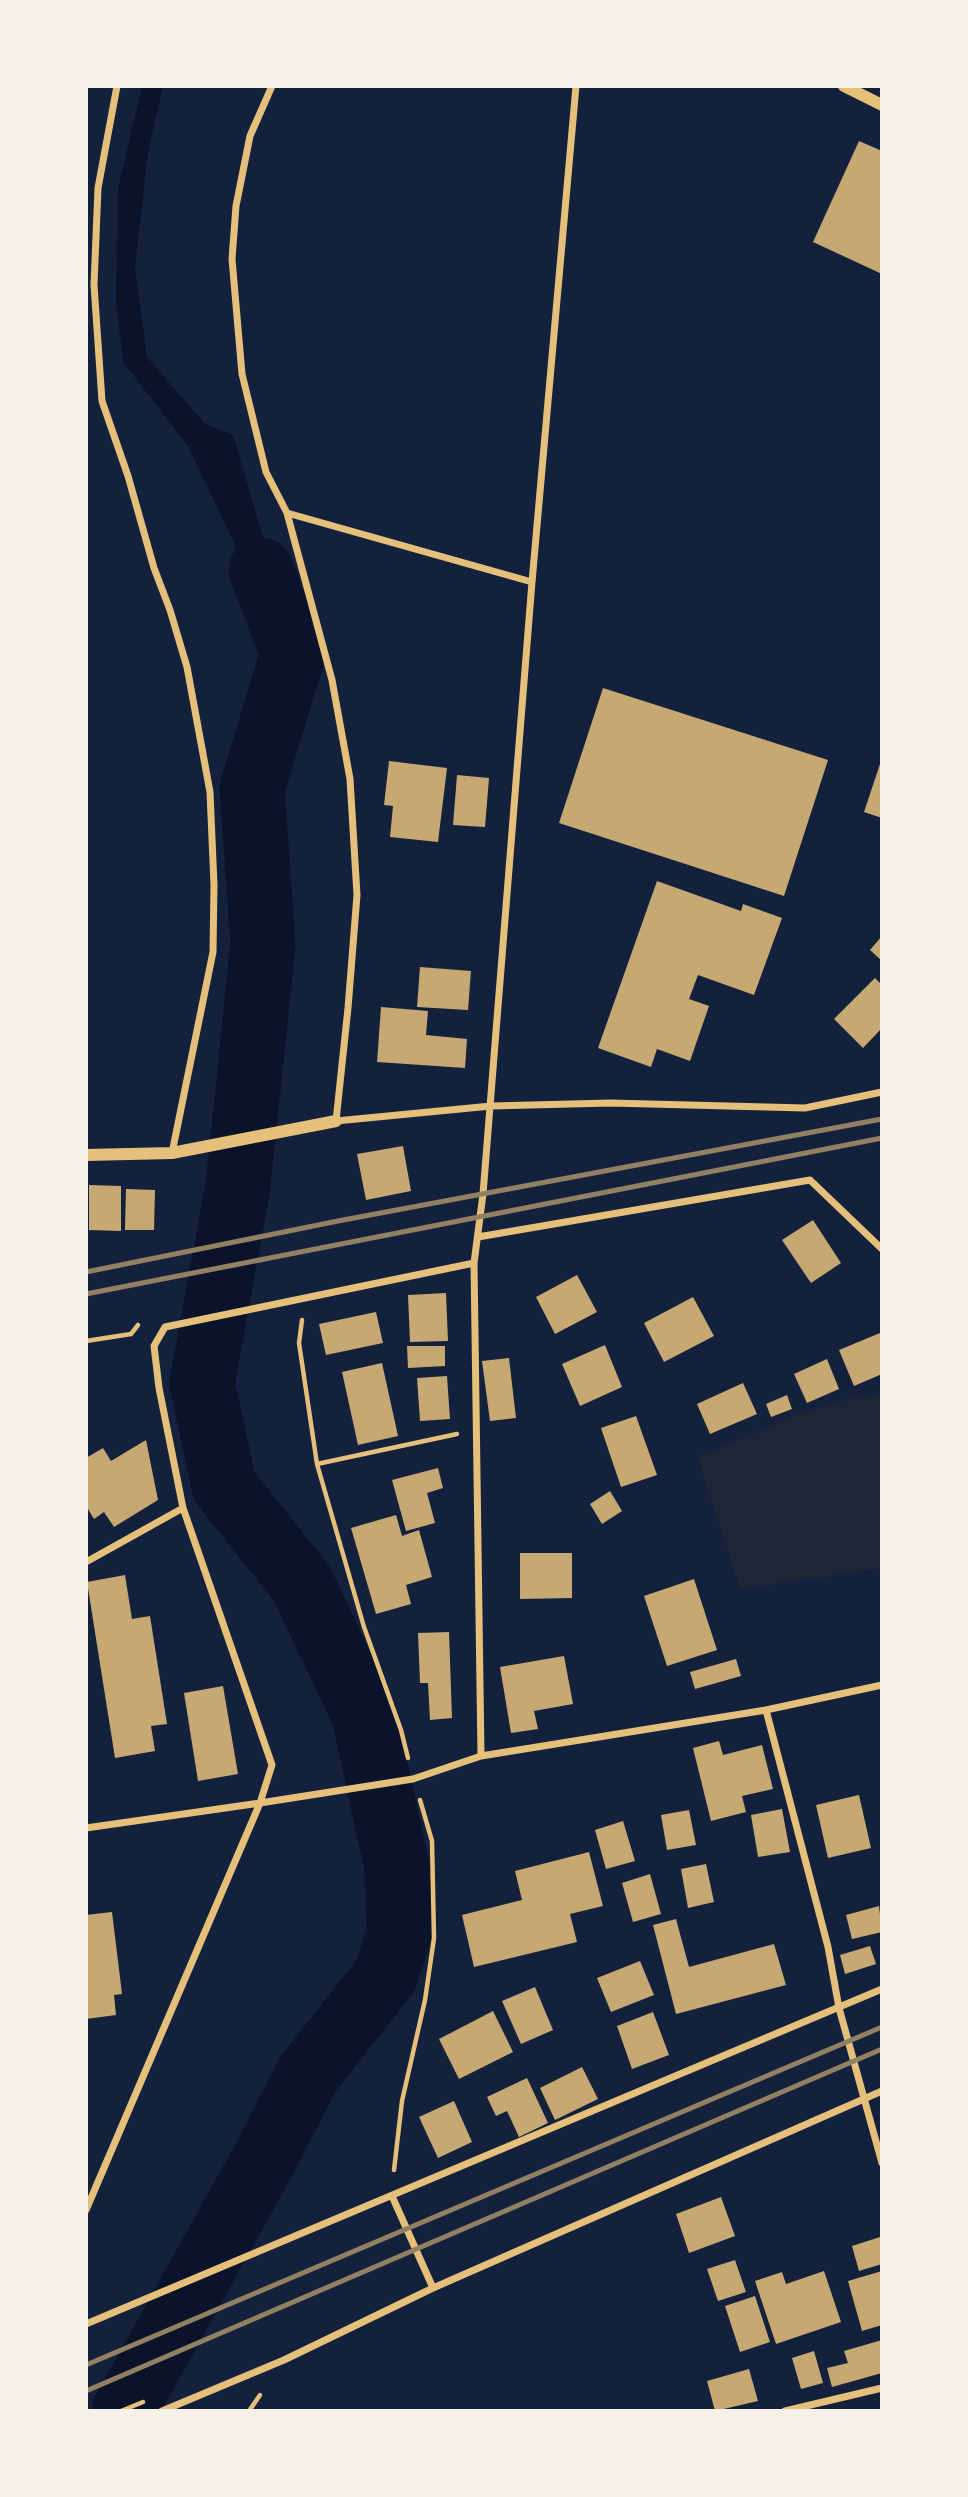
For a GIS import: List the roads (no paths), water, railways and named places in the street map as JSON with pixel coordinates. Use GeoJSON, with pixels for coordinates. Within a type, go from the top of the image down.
{"type":"FeatureCollection","features":[{"type":"Feature","properties":{"kind":"street"},"geometry":{"type":"LineString","coordinates":[[117,86],[98,188],[94,285],[102,401],[128,475],[154,568],[187,667],[210,792],[214,885],[213,952],[172,1153]]}},
{"type":"Feature","properties":{"kind":"street"},"geometry":{"type":"LineString","coordinates":[[272,86],[250,136],[236,206],[232,259],[242,374],[267,472],[287,513],[332,680],[350,779],[357,895],[337,1121]]}},
{"type":"Feature","properties":{"kind":"street"},"geometry":{"type":"LineString","coordinates":[[481,1756],[474,1263],[491,1106],[532,582],[576,86]]}},
{"type":"Feature","properties":{"kind":"street"},"geometry":{"type":"LineString","coordinates":[[844,86],[882,105]]}},
{"type":"Feature","properties":{"kind":"street"},"geometry":{"type":"LineString","coordinates":[[287,513],[532,582]]}},
{"type":"Feature","properties":{"kind":"street"},"geometry":{"type":"LineString","coordinates":[[86,1155],[172,1153],[337,1121],[491,1106],[611,1103],[805,1108],[882,1092]]}},
{"type":"Feature","properties":{"kind":"street"},"geometry":{"type":"LineString","coordinates":[[478,1237],[810,1180],[882,1249]]}},
{"type":"Feature","properties":{"kind":"street"},"geometry":{"type":"LineString","coordinates":[[86,2210],[260,1803],[272,1765],[183,1508],[159,1388],[155,1346],[165,1327],[474,1263]]}},
{"type":"Feature","properties":{"kind":"street"},"geometry":{"type":"LineString","coordinates":[[86,1562],[183,1508]]}},
{"type":"Feature","properties":{"kind":"street"},"geometry":{"type":"LineString","coordinates":[[86,1828],[413,1779],[481,1756],[766,1710],[882,1685]]}},
{"type":"Feature","properties":{"kind":"street"},"geometry":{"type":"LineString","coordinates":[[766,1710],[828,1947],[839,2008],[882,2163]]}},
{"type":"Feature","properties":{"kind":"street"},"geometry":{"type":"LineString","coordinates":[[86,2324],[882,1989]]}},
{"type":"Feature","properties":{"kind":"street"},"geometry":{"type":"LineString","coordinates":[[162,2411],[284,2360],[433,2288],[882,2091]]}},
{"type":"Feature","properties":{"kind":"street"},"geometry":{"type":"LineString","coordinates":[[391,2196],[433,2288]]}},
{"type":"Feature","properties":{"kind":"street"},"geometry":{"type":"LineString","coordinates":[[785,2411],[882,2388]]}},
{"type":"Feature","properties":{"kind":"waterway"},"geometry":{"type":"LineString","coordinates":[[124,2411],[266,2156],[308,2074],[386,1975],[399,1933],[397,1867],[364,1715],[302,1584],[224,1486],[202,1383],[238,1186],[263,943],[252,788],[293,654],[261,570]]}},
{"type":"Feature","properties":{"kind":"railway"},"geometry":{"type":"LineString","coordinates":[[86,1272],[338,1221],[882,1119]]}},
{"type":"Feature","properties":{"kind":"railway"},"geometry":{"type":"LineString","coordinates":[[86,1294],[882,1138]]}},
{"type":"Feature","properties":{"kind":"railway"},"geometry":{"type":"LineString","coordinates":[[86,2365],[882,2027]]}},
{"type":"Feature","properties":{"kind":"railway"},"geometry":{"type":"LineString","coordinates":[[86,2391],[882,2049]]}}]}
